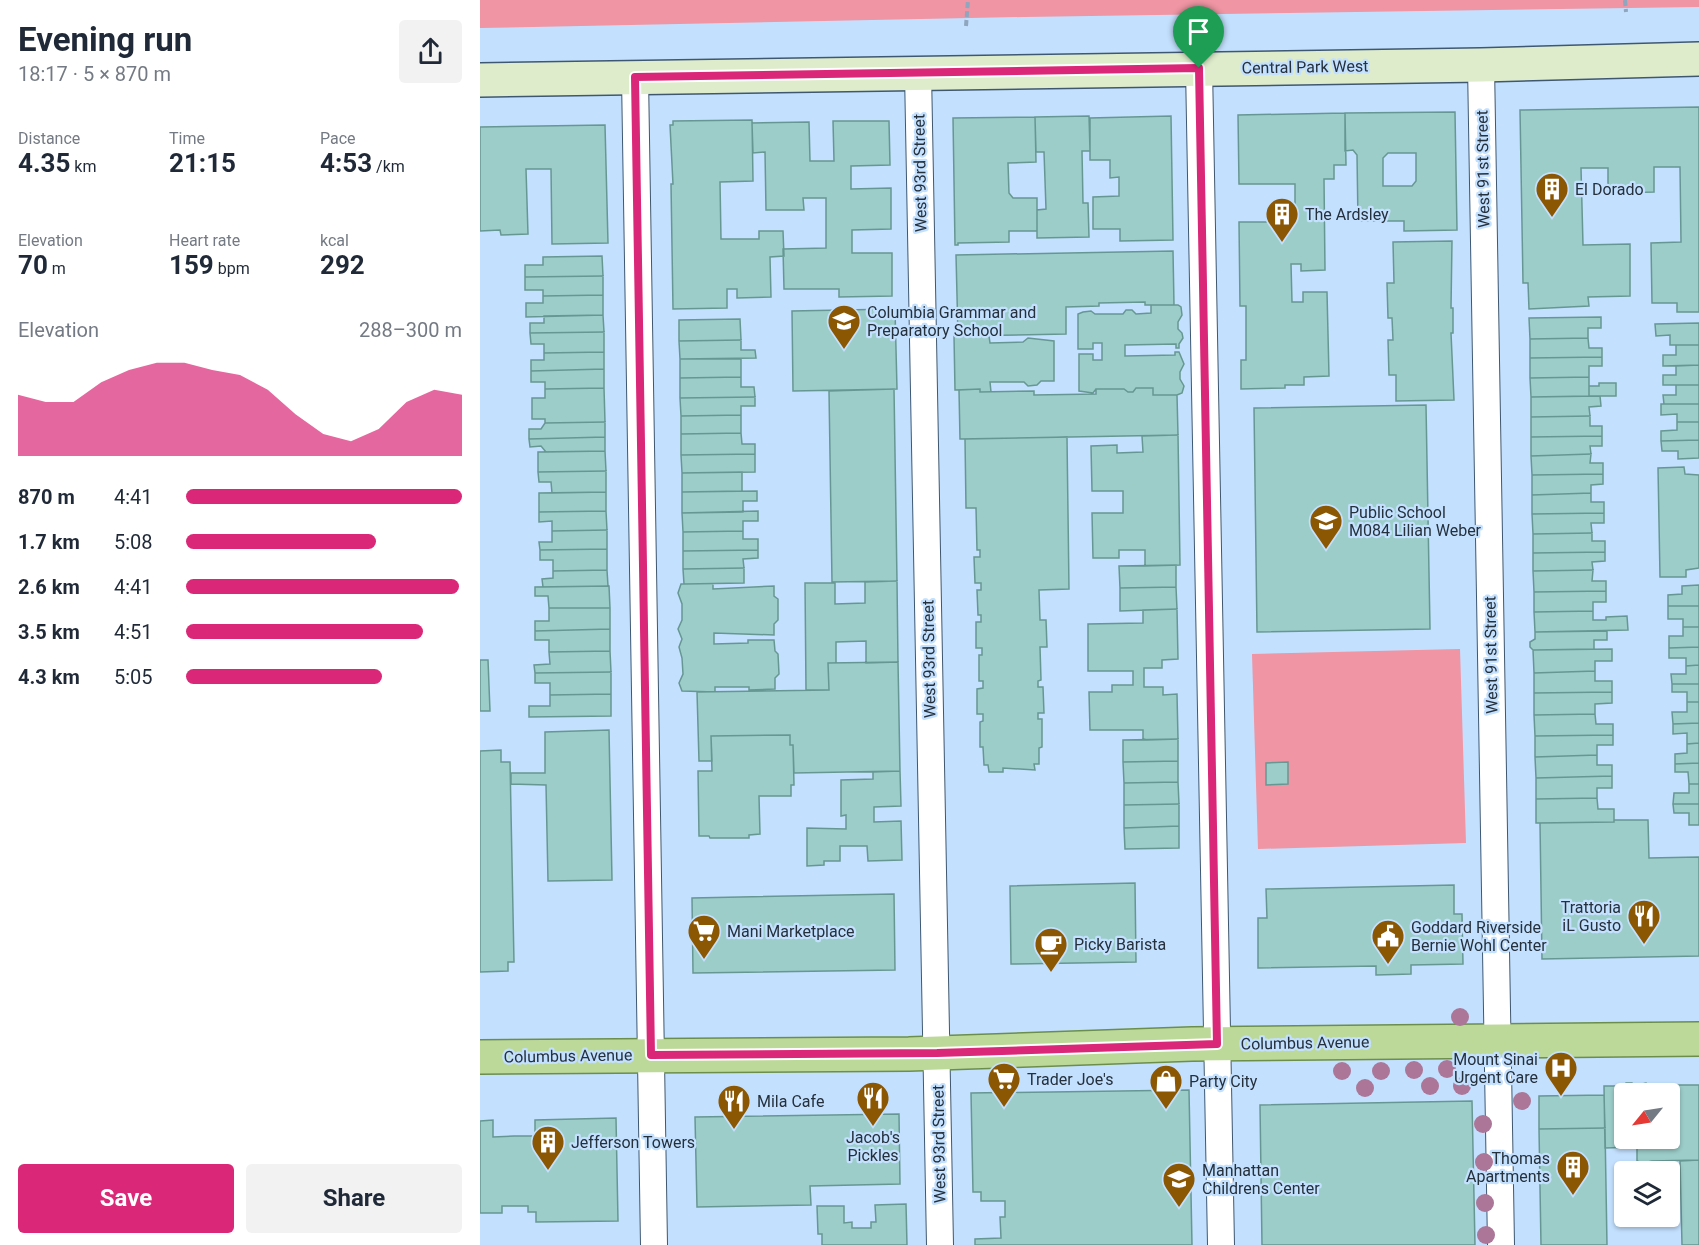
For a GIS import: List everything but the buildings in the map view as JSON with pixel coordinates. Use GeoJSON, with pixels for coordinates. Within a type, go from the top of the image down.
{"type":"FeatureCollection","features":[{"type":"Feature","properties":{"kind":"main road","name":"Central Park West"},"geometry":{"type":"LineString","coordinates":[[480,80],[1481,65],[1699,59]]}},
{"type":"Feature","properties":{"kind":"main road","name":"Columbus Avenue"},"geometry":{"type":"LineString","coordinates":[[480,1058],[937,1053],[1217,1044],[1699,1039]]}},
{"type":"Feature","properties":{"kind":"street","name":"West 91st Street"},"geometry":{"type":"LineString","coordinates":[[1481,65],[1501,1245]]}},
{"type":"Feature","properties":{"kind":"street"},"geometry":{"type":"LineString","coordinates":[[1199,68],[1221,1245]]}},
{"type":"Feature","properties":{"kind":"street","name":"West 93rd Street"},"geometry":{"type":"LineString","coordinates":[[918,72],[940,1245]]}},
{"type":"Feature","properties":{"kind":"street"},"geometry":{"type":"LineString","coordinates":[[635,77],[654,1245]]}},
{"type":"Feature","properties":{"kind":"path"},"geometry":{"type":"LineString","coordinates":[[966,26],[968,0]]}},
{"type":"Feature","properties":{"kind":"path"},"geometry":{"type":"LineString","coordinates":[[1625,0],[1626,12]]}},
{"type":"Feature","properties":{"kind":"shaded area"},"geometry":{"type":"Polygon","coordinates":[[[480,0],[1699,0],[1699,7],[480,28],[480,0]]]}},
{"type":"Feature","properties":{"kind":"shaded area"},"geometry":{"type":"Polygon","coordinates":[[[1460,649],[1466,843],[1258,849],[1252,654],[1460,649]]]}},
{"type":"Feature","properties":{"kind":"place","name":"El Dorado"},"geometry":{"type":"Point","coordinates":[1552,218]}},
{"type":"Feature","properties":{"kind":"place","name":"The Ardsley"},"geometry":{"type":"Point","coordinates":[1282,243]}},
{"type":"Feature","properties":{"kind":"place","name":"Columbia Grammar and Preparatory School"},"geometry":{"type":"Point","coordinates":[844,350]}},
{"type":"Feature","properties":{"kind":"place","name":"Public School M084 Lilian Weber"},"geometry":{"type":"Point","coordinates":[1326,550]}},
{"type":"Feature","properties":{"kind":"place","name":"Trattoria iL Gusto"},"geometry":{"type":"Point","coordinates":[1644,945]}},
{"type":"Feature","properties":{"kind":"place","name":"Mani Marketplace"},"geometry":{"type":"Point","coordinates":[704,960]}},
{"type":"Feature","properties":{"kind":"place","name":"Goddard Riverside Bernie Wohl Center"},"geometry":{"type":"Point","coordinates":[1388,965]}},
{"type":"Feature","properties":{"kind":"place","name":"Picky Barista"},"geometry":{"type":"Point","coordinates":[1051,973]}},
{"type":"Feature","properties":{"kind":"place","name":"Mount Sinai Urgent Care"},"geometry":{"type":"Point","coordinates":[1561,1097]}},
{"type":"Feature","properties":{"kind":"place","name":"Trader Joe's"},"geometry":{"type":"Point","coordinates":[1004,1108]}},
{"type":"Feature","properties":{"kind":"place","name":"Party City"},"geometry":{"type":"Point","coordinates":[1166,1110]}},
{"type":"Feature","properties":{"kind":"place","name":"Jacob's Pickles"},"geometry":{"type":"Point","coordinates":[873,1127]}},
{"type":"Feature","properties":{"kind":"place","name":"Mila Cafe"},"geometry":{"type":"Point","coordinates":[734,1130]}},
{"type":"Feature","properties":{"kind":"place","name":"Jefferson Towers"},"geometry":{"type":"Point","coordinates":[548,1171]}},
{"type":"Feature","properties":{"kind":"place","name":"Thomas Apartments"},"geometry":{"type":"Point","coordinates":[1573,1196]}},
{"type":"Feature","properties":{"kind":"place","name":"Manhattan Childrens Center"},"geometry":{"type":"Point","coordinates":[1179,1208]}},
{"type":"Feature","properties":{"kind":"route"},"geometry":{"type":"LineString","coordinates":[[1199,68],[1217,1044],[937,1053],[651,1055],[635,77],[1199,68]]}}]}
